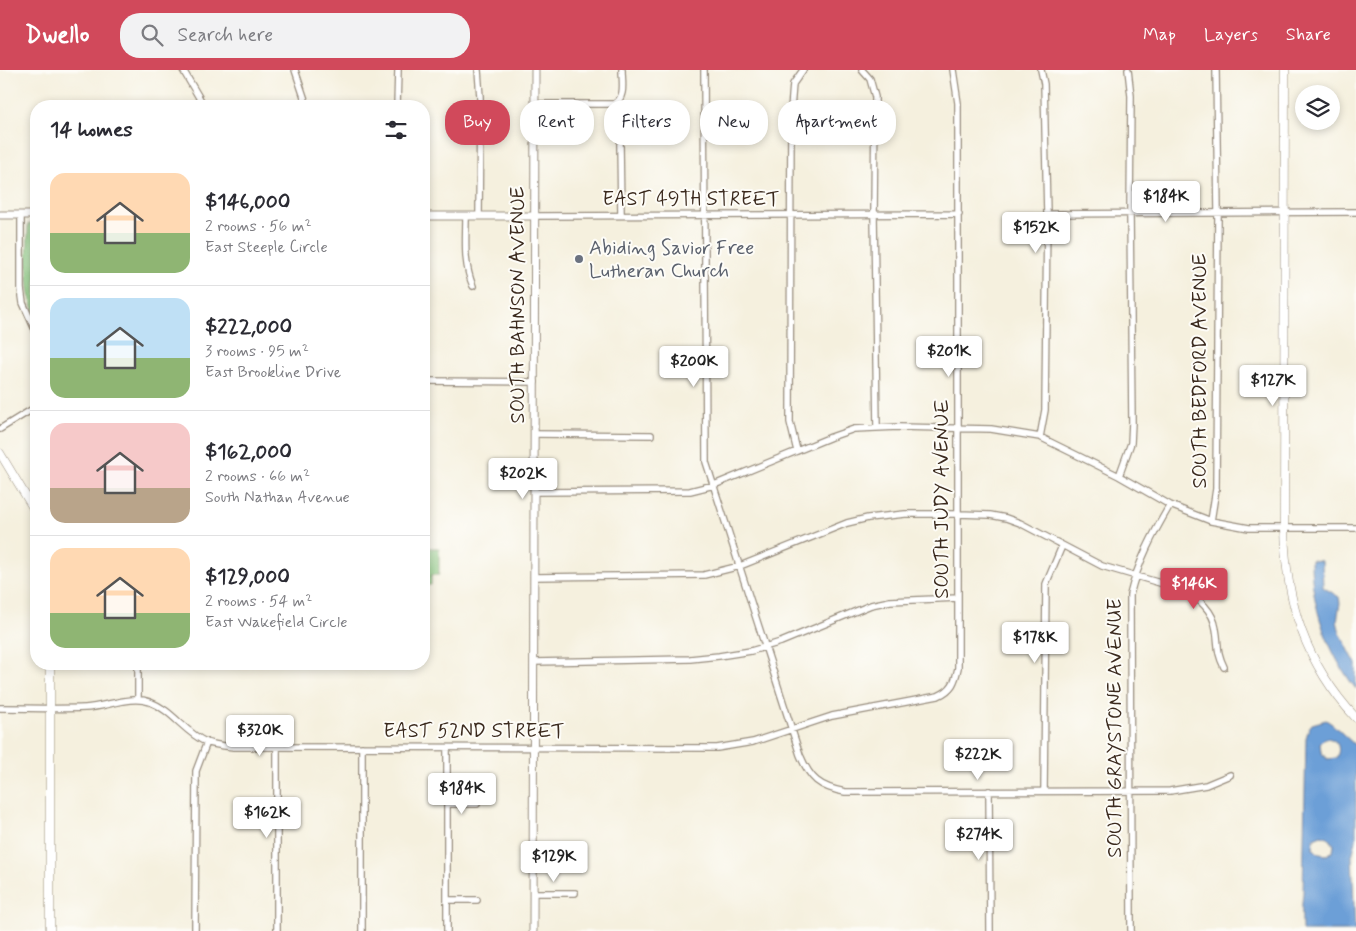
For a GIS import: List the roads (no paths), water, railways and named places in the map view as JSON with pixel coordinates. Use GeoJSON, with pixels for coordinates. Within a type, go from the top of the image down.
{"type":"FeatureCollection","features":[{"type":"Feature","properties":{"kind":"main road"},"geometry":{"type":"LineString","coordinates":[[1285,70],[1284,529],[1288,580],[1292,603],[1308,647],[1323,675],[1356,718]]}},
{"type":"Feature","properties":{"kind":"main road"},"geometry":{"type":"LineString","coordinates":[[0,453],[30,503]]}},
{"type":"Feature","properties":{"kind":"main road"},"geometry":{"type":"LineString","coordinates":[[50,670],[50,931]]}},
{"type":"Feature","properties":{"kind":"street"},"geometry":{"type":"LineString","coordinates":[[183,70],[200,100]]}},
{"type":"Feature","properties":{"kind":"street"},"geometry":{"type":"LineString","coordinates":[[295,70],[305,100]]}},
{"type":"Feature","properties":{"kind":"street"},"geometry":{"type":"LineString","coordinates":[[397,100],[398,70]]}},
{"type":"Feature","properties":{"kind":"street"},"geometry":{"type":"LineString","coordinates":[[478,70],[480,97],[479,216]]}},
{"type":"Feature","properties":{"kind":"street","name":"SOUTH BAHNSON AVENUE"},"geometry":{"type":"LineString","coordinates":[[535,70],[535,100]]}},
{"type":"Feature","properties":{"kind":"street"},"geometry":{"type":"LineString","coordinates":[[594,104],[614,104],[620,101],[622,97],[622,70]]}},
{"type":"Feature","properties":{"kind":"street"},"geometry":{"type":"LineString","coordinates":[[704,70],[704,452],[792,729],[808,772],[818,782],[829,788],[845,792],[1170,790],[1206,785],[1230,775]]}},
{"type":"Feature","properties":{"kind":"street"},"geometry":{"type":"LineString","coordinates":[[797,451],[792,437],[790,422],[791,97],[793,84],[797,75],[802,70]]}},
{"type":"Feature","properties":{"kind":"street"},"geometry":{"type":"LineString","coordinates":[[862,70],[870,79],[875,97],[874,215],[877,428]]}},
{"type":"Feature","properties":{"kind":"street","name":"SOUTH JUDY AVENUE"},"geometry":{"type":"LineString","coordinates":[[952,687],[958,668],[959,427],[958,103],[953,70]]}},
{"type":"Feature","properties":{"kind":"street"},"geometry":{"type":"LineString","coordinates":[[1040,438],[1045,410],[1047,214],[1044,84],[1041,70]]}},
{"type":"Feature","properties":{"kind":"street"},"geometry":{"type":"LineString","coordinates":[[1119,476],[1131,443],[1132,422],[1131,104],[1128,70]]}},
{"type":"Feature","properties":{"kind":"street","name":"SOUTH BEDFORD AVENUE"},"geometry":{"type":"LineString","coordinates":[[1211,521],[1216,489],[1218,212],[1216,70]]}},
{"type":"Feature","properties":{"kind":"street","name":"SOUTH BAHNSON AVENUE"},"geometry":{"type":"LineString","coordinates":[[533,931],[535,145]]}},
{"type":"Feature","properties":{"kind":"street"},"geometry":{"type":"LineString","coordinates":[[620,145],[621,215]]}},
{"type":"Feature","properties":{"kind":"street"},"geometry":{"type":"LineString","coordinates":[[1047,214],[1356,212]]}},
{"type":"Feature","properties":{"kind":"street","name":"EAST 49TH STREET"},"geometry":{"type":"LineString","coordinates":[[430,216],[959,214]]}},
{"type":"Feature","properties":{"kind":"street"},"geometry":{"type":"LineString","coordinates":[[0,215],[30,215]]}},
{"type":"Feature","properties":{"kind":"street"},"geometry":{"type":"LineString","coordinates":[[21,215],[21,289],[23,303],[30,319]]}},
{"type":"Feature","properties":{"kind":"street"},"geometry":{"type":"LineString","coordinates":[[466,216],[466,259],[468,273],[473,286]]}},
{"type":"Feature","properties":{"kind":"street"},"geometry":{"type":"LineString","coordinates":[[430,381],[535,382]]}},
{"type":"Feature","properties":{"kind":"street"},"geometry":{"type":"LineString","coordinates":[[0,429],[30,411]]}},
{"type":"Feature","properties":{"kind":"street"},"geometry":{"type":"LineString","coordinates":[[534,492],[677,492],[699,489],[714,485],[854,429],[959,427],[1001,430],[1040,438],[1119,476],[1170,505],[1211,521],[1249,528],[1356,528]]}},
{"type":"Feature","properties":{"kind":"street"},"geometry":{"type":"LineString","coordinates":[[534,434],[651,435]]}},
{"type":"Feature","properties":{"kind":"street","name":"SOUTH GRAYSTONE AVENUE"},"geometry":{"type":"LineString","coordinates":[[1131,931],[1130,595],[1134,576],[1149,542],[1170,505]]}},
{"type":"Feature","properties":{"kind":"street"},"geometry":{"type":"LineString","coordinates":[[534,577],[692,576],[715,573],[740,566],[846,523],[868,518],[905,514],[990,515],[1020,523],[1102,566],[1184,590],[1200,601],[1213,619],[1216,629],[1218,655],[1224,667]]}},
{"type":"Feature","properties":{"kind":"street"},"geometry":{"type":"LineString","coordinates":[[1044,791],[1046,584],[1062,546]]}},
{"type":"Feature","properties":{"kind":"street"},"geometry":{"type":"LineString","coordinates":[[534,662],[690,659],[727,655],[781,642],[871,605],[890,601],[958,598]]}},
{"type":"Feature","properties":{"kind":"street"},"geometry":{"type":"LineString","coordinates":[[138,670],[138,700]]}},
{"type":"Feature","properties":{"kind":"street","name":"EAST 52ND STREET"},"geometry":{"type":"LineString","coordinates":[[0,708],[100,707],[126,700],[138,700],[162,707],[207,742],[233,747],[717,748],[753,742],[832,716],[938,696],[946,693],[952,687]]}},
{"type":"Feature","properties":{"kind":"street"},"geometry":{"type":"LineString","coordinates":[[195,931],[196,771],[207,742]]}},
{"type":"Feature","properties":{"kind":"street"},"geometry":{"type":"LineString","coordinates":[[276,747],[277,931]]}},
{"type":"Feature","properties":{"kind":"street"},"geometry":{"type":"LineString","coordinates":[[362,747],[362,931]]}},
{"type":"Feature","properties":{"kind":"street"},"geometry":{"type":"LineString","coordinates":[[447,748],[447,931]]}},
{"type":"Feature","properties":{"kind":"street"},"geometry":{"type":"LineString","coordinates":[[989,791],[990,931]]}},
{"type":"Feature","properties":{"kind":"street"},"geometry":{"type":"LineString","coordinates":[[447,804],[477,804]]}},
{"type":"Feature","properties":{"kind":"street"},"geometry":{"type":"LineString","coordinates":[[533,893],[575,893]]}},
{"type":"Feature","properties":{"kind":"street"},"geometry":{"type":"LineString","coordinates":[[447,900],[477,900]]}},
{"type":"Feature","properties":{"kind":"water"},"geometry":{"type":"Polygon","coordinates":[[[1311,560],[1322,561],[1323,587],[1339,597],[1337,621],[1340,633],[1356,664],[1356,689],[1337,660],[1323,628],[1314,594],[1311,560]]]}},
{"type":"Feature","properties":{"kind":"water"},"geometry":{"type":"Polygon","coordinates":[[[1326,720],[1356,746],[1356,840],[1352,856],[1355,931],[1302,931],[1306,738],[1312,724],[1326,720]],[[1325,738],[1320,743],[1321,752],[1327,759],[1336,758],[1338,754],[1337,744],[1329,738],[1325,738]],[[1321,835],[1314,838],[1313,848],[1319,854],[1327,855],[1333,851],[1334,845],[1328,837],[1321,835]]]}},
{"type":"Feature","properties":{"kind":"place","name":"Abiding Savior Free Lutheran Church"},"geometry":{"type":"Point","coordinates":[579,259]}}]}
